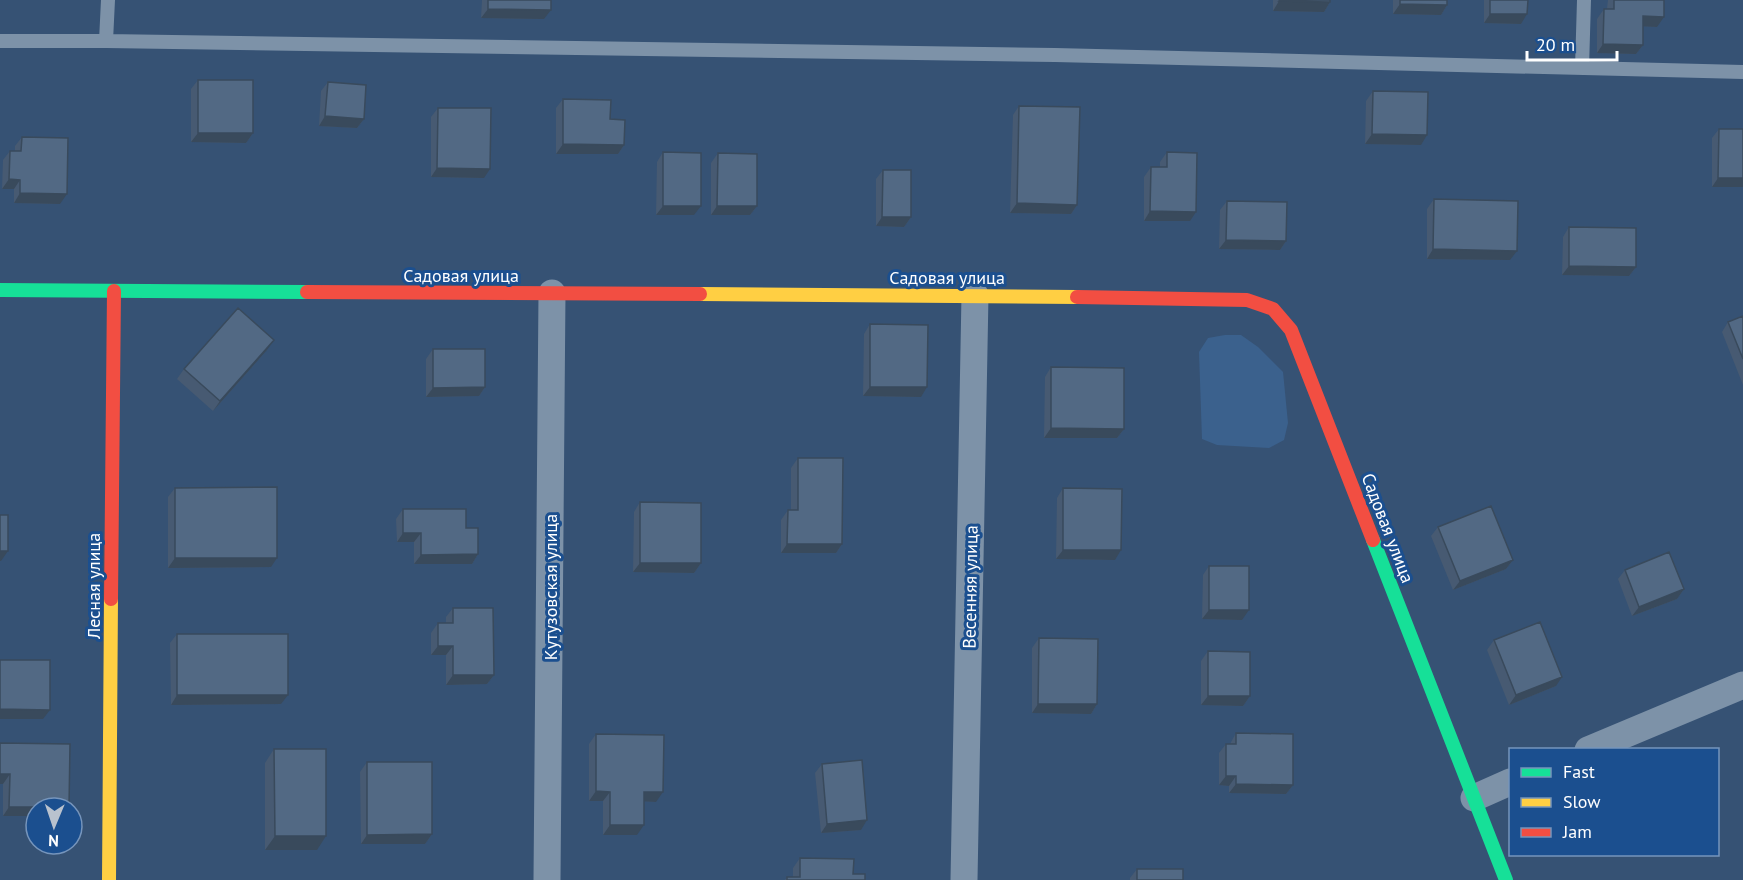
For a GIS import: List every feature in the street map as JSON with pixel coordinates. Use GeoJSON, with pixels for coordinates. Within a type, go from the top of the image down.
{"type":"FeatureCollection","features":[{"type":"Feature","properties":{"kind":"street","name":"Садовая улица"},"geometry":{"type":"LineString","coordinates":[[0,290],[975,295],[1247,300],[1267,304],[1281,316],[1291,330],[1506,880]]}},
{"type":"Feature","properties":{"kind":"street","name":"Лесная улица"},"geometry":{"type":"LineString","coordinates":[[109,880],[114,291]]}},
{"type":"Feature","properties":{"kind":"street","name":"Кутузовская улица"},"geometry":{"type":"LineString","coordinates":[[547,880],[552,293]]}},
{"type":"Feature","properties":{"kind":"street","name":"Весенняя улица"},"geometry":{"type":"LineString","coordinates":[[964,880],[975,295]]}},
{"type":"Feature","properties":{"kind":"street"},"geometry":{"type":"LineString","coordinates":[[1593,748],[1743,685]]}},
{"type":"Feature","properties":{"kind":"street"},"geometry":{"type":"LineString","coordinates":[[1473,798],[1509,782]]}},
{"type":"Feature","properties":{"kind":"lane"},"geometry":{"type":"LineString","coordinates":[[106,41],[108,0]]}},
{"type":"Feature","properties":{"kind":"lane"},"geometry":{"type":"LineString","coordinates":[[1582,68],[1584,0]]}},
{"type":"Feature","properties":{"kind":"lane"},"geometry":{"type":"LineString","coordinates":[[0,41],[1031,55],[1743,72]]}},
{"type":"Feature","properties":{"kind":"water"},"geometry":{"type":"Polygon","coordinates":[[[1241,335],[1258,347],[1283,372],[1288,423],[1284,440],[1269,448],[1217,445],[1202,439],[1199,352],[1208,338],[1241,335]]]}},
{"type":"Feature","properties":{"kind":"building"},"geometry":{"type":"Polygon","coordinates":[[[488,0],[551,0],[551,10],[488,9],[488,0]]]}},
{"type":"Feature","properties":{"kind":"building"},"geometry":{"type":"Polygon","coordinates":[[[1330,0],[1330,2],[1279,1],[1330,0]]]}},
{"type":"Feature","properties":{"kind":"building"},"geometry":{"type":"Polygon","coordinates":[[[1400,0],[1447,0],[1447,5],[1400,4],[1400,0]]]}},
{"type":"Feature","properties":{"kind":"building"},"geometry":{"type":"Polygon","coordinates":[[[1490,0],[1528,0],[1527,14],[1490,14],[1490,0]]]}},
{"type":"Feature","properties":{"kind":"building"},"geometry":{"type":"Polygon","coordinates":[[[1614,0],[1664,0],[1664,17],[1643,16],[1643,45],[1603,44],[1604,9],[1614,9],[1614,0]]]}},
{"type":"Feature","properties":{"kind":"building"},"geometry":{"type":"Polygon","coordinates":[[[198,80],[253,80],[253,133],[198,133],[198,80]]]}},
{"type":"Feature","properties":{"kind":"building"},"geometry":{"type":"Polygon","coordinates":[[[328,82],[366,85],[364,119],[325,116],[328,82]]]}},
{"type":"Feature","properties":{"kind":"building"},"geometry":{"type":"Polygon","coordinates":[[[1373,91],[1428,92],[1427,135],[1372,134],[1373,91]]]}},
{"type":"Feature","properties":{"kind":"building"},"geometry":{"type":"Polygon","coordinates":[[[563,99],[611,100],[610,119],[625,120],[624,145],[563,144],[563,99]]]}},
{"type":"Feature","properties":{"kind":"building"},"geometry":{"type":"Polygon","coordinates":[[[1019,106],[1080,107],[1077,205],[1017,203],[1019,106]]]}},
{"type":"Feature","properties":{"kind":"building"},"geometry":{"type":"Polygon","coordinates":[[[438,108],[491,108],[490,169],[437,168],[438,108]]]}},
{"type":"Feature","properties":{"kind":"building"},"geometry":{"type":"Polygon","coordinates":[[[1719,129],[1743,129],[1743,178],[1718,178],[1719,129]]]}},
{"type":"Feature","properties":{"kind":"building"},"geometry":{"type":"Polygon","coordinates":[[[22,137],[68,138],[67,194],[20,193],[20,180],[9,179],[10,151],[21,151],[22,137]]]}},
{"type":"Feature","properties":{"kind":"building"},"geometry":{"type":"Polygon","coordinates":[[[663,152],[701,153],[701,206],[663,206],[663,152]]]}},
{"type":"Feature","properties":{"kind":"building"},"geometry":{"type":"Polygon","coordinates":[[[1167,152],[1197,153],[1196,212],[1150,211],[1151,167],[1167,167],[1167,152]]]}},
{"type":"Feature","properties":{"kind":"building"},"geometry":{"type":"Polygon","coordinates":[[[718,153],[757,154],[757,206],[717,206],[718,153]]]}},
{"type":"Feature","properties":{"kind":"building"},"geometry":{"type":"Polygon","coordinates":[[[883,170],[911,170],[911,217],[882,217],[883,170]]]}},
{"type":"Feature","properties":{"kind":"building"},"geometry":{"type":"Polygon","coordinates":[[[1434,199],[1518,201],[1517,251],[1433,249],[1434,199]]]}},
{"type":"Feature","properties":{"kind":"building"},"geometry":{"type":"Polygon","coordinates":[[[1227,201],[1287,202],[1286,241],[1226,240],[1227,201]]]}},
{"type":"Feature","properties":{"kind":"building"},"geometry":{"type":"Polygon","coordinates":[[[1569,227],[1636,228],[1636,267],[1569,266],[1569,227]]]}},
{"type":"Feature","properties":{"kind":"building"},"geometry":{"type":"Polygon","coordinates":[[[238,308],[274,340],[220,401],[184,369],[238,308]]]}},
{"type":"Feature","properties":{"kind":"building"},"geometry":{"type":"Polygon","coordinates":[[[1743,316],[1743,359],[1728,322],[1743,316]]]}},
{"type":"Feature","properties":{"kind":"building"},"geometry":{"type":"Polygon","coordinates":[[[870,324],[928,325],[927,387],[870,387],[870,324]]]}},
{"type":"Feature","properties":{"kind":"building"},"geometry":{"type":"Polygon","coordinates":[[[433,349],[485,349],[485,387],[433,388],[433,349]]]}},
{"type":"Feature","properties":{"kind":"building"},"geometry":{"type":"Polygon","coordinates":[[[1051,367],[1124,368],[1124,429],[1051,428],[1051,367]]]}},
{"type":"Feature","properties":{"kind":"building"},"geometry":{"type":"Polygon","coordinates":[[[798,458],[843,458],[842,544],[787,544],[788,510],[798,510],[798,458]]]}},
{"type":"Feature","properties":{"kind":"building"},"geometry":{"type":"Polygon","coordinates":[[[277,487],[277,558],[175,558],[175,488],[277,487]]]}},
{"type":"Feature","properties":{"kind":"building"},"geometry":{"type":"Polygon","coordinates":[[[1063,488],[1122,489],[1121,550],[1063,550],[1063,488]]]}},
{"type":"Feature","properties":{"kind":"building"},"geometry":{"type":"Polygon","coordinates":[[[640,502],[701,503],[701,563],[640,563],[640,502]]]}},
{"type":"Feature","properties":{"kind":"building"},"geometry":{"type":"Polygon","coordinates":[[[1491,506],[1513,560],[1460,581],[1438,527],[1491,506]]]}},
{"type":"Feature","properties":{"kind":"building"},"geometry":{"type":"Polygon","coordinates":[[[403,509],[466,509],[466,528],[478,528],[478,554],[421,555],[421,533],[403,533],[403,509]]]}},
{"type":"Feature","properties":{"kind":"building"},"geometry":{"type":"Polygon","coordinates":[[[0,515],[8,515],[8,551],[0,551],[0,515]]]}},
{"type":"Feature","properties":{"kind":"building"},"geometry":{"type":"Polygon","coordinates":[[[1669,552],[1684,589],[1639,607],[1625,570],[1669,552]]]}},
{"type":"Feature","properties":{"kind":"building"},"geometry":{"type":"Polygon","coordinates":[[[1209,566],[1249,566],[1249,610],[1209,610],[1209,566]]]}},
{"type":"Feature","properties":{"kind":"building"},"geometry":{"type":"Polygon","coordinates":[[[453,608],[493,608],[494,675],[453,675],[453,646],[438,646],[438,623],[453,623],[453,608]]]}},
{"type":"Feature","properties":{"kind":"building"},"geometry":{"type":"Polygon","coordinates":[[[1540,622],[1562,677],[1516,695],[1494,640],[1540,622]]]}},
{"type":"Feature","properties":{"kind":"building"},"geometry":{"type":"Polygon","coordinates":[[[177,634],[288,634],[288,695],[177,695],[177,634]]]}},
{"type":"Feature","properties":{"kind":"building"},"geometry":{"type":"Polygon","coordinates":[[[1039,638],[1098,639],[1097,704],[1038,704],[1039,638]]]}},
{"type":"Feature","properties":{"kind":"building"},"geometry":{"type":"Polygon","coordinates":[[[1208,651],[1250,652],[1250,696],[1208,696],[1208,651]]]}},
{"type":"Feature","properties":{"kind":"building"},"geometry":{"type":"Polygon","coordinates":[[[0,660],[50,660],[50,710],[0,709],[0,660]]]}},
{"type":"Feature","properties":{"kind":"building"},"geometry":{"type":"Polygon","coordinates":[[[1236,733],[1293,734],[1293,785],[1236,784],[1236,776],[1226,776],[1226,744],[1236,744],[1236,733]]]}},
{"type":"Feature","properties":{"kind":"building"},"geometry":{"type":"Polygon","coordinates":[[[596,734],[664,735],[663,792],[644,792],[644,825],[610,825],[610,792],[596,791],[596,734]]]}},
{"type":"Feature","properties":{"kind":"building"},"geometry":{"type":"Polygon","coordinates":[[[0,743],[70,744],[69,796],[24,796],[24,807],[9,807],[10,774],[0,774],[0,743]]]}},
{"type":"Feature","properties":{"kind":"building"},"geometry":{"type":"Polygon","coordinates":[[[274,749],[326,749],[326,836],[275,836],[274,749]]]}},
{"type":"Feature","properties":{"kind":"building"},"geometry":{"type":"Polygon","coordinates":[[[862,760],[867,820],[827,824],[822,764],[862,760]]]}},
{"type":"Feature","properties":{"kind":"building"},"geometry":{"type":"Polygon","coordinates":[[[367,762],[432,762],[432,834],[367,835],[367,762]]]}},
{"type":"Feature","properties":{"kind":"building"},"geometry":{"type":"Polygon","coordinates":[[[800,858],[854,859],[853,874],[865,874],[865,880],[787,880],[787,877],[800,877],[800,858]]]}},
{"type":"Feature","properties":{"kind":"building"},"geometry":{"type":"Polygon","coordinates":[[[1137,869],[1183,869],[1183,880],[1137,880],[1137,869]]]}},
{"type":"Feature","properties":{"kind":"traffic: fast"},"geometry":{"type":"LineString","coordinates":[[0,290],[307,292]]}},
{"type":"Feature","properties":{"kind":"traffic: fast"},"geometry":{"type":"LineString","coordinates":[[1373,540],[1506,880]]}},
{"type":"Feature","properties":{"kind":"traffic: slow"},"geometry":{"type":"LineString","coordinates":[[700,294],[1077,297]]}},
{"type":"Feature","properties":{"kind":"traffic: slow"},"geometry":{"type":"LineString","coordinates":[[109,880],[111,599]]}},
{"type":"Feature","properties":{"kind":"traffic: jam"},"geometry":{"type":"LineString","coordinates":[[111,599],[114,291]]}},
{"type":"Feature","properties":{"kind":"traffic: jam"},"geometry":{"type":"LineString","coordinates":[[307,292],[700,294]]}},
{"type":"Feature","properties":{"kind":"traffic: jam"},"geometry":{"type":"LineString","coordinates":[[1077,297],[1247,300],[1273,309],[1291,330],[1373,540]]}}]}
